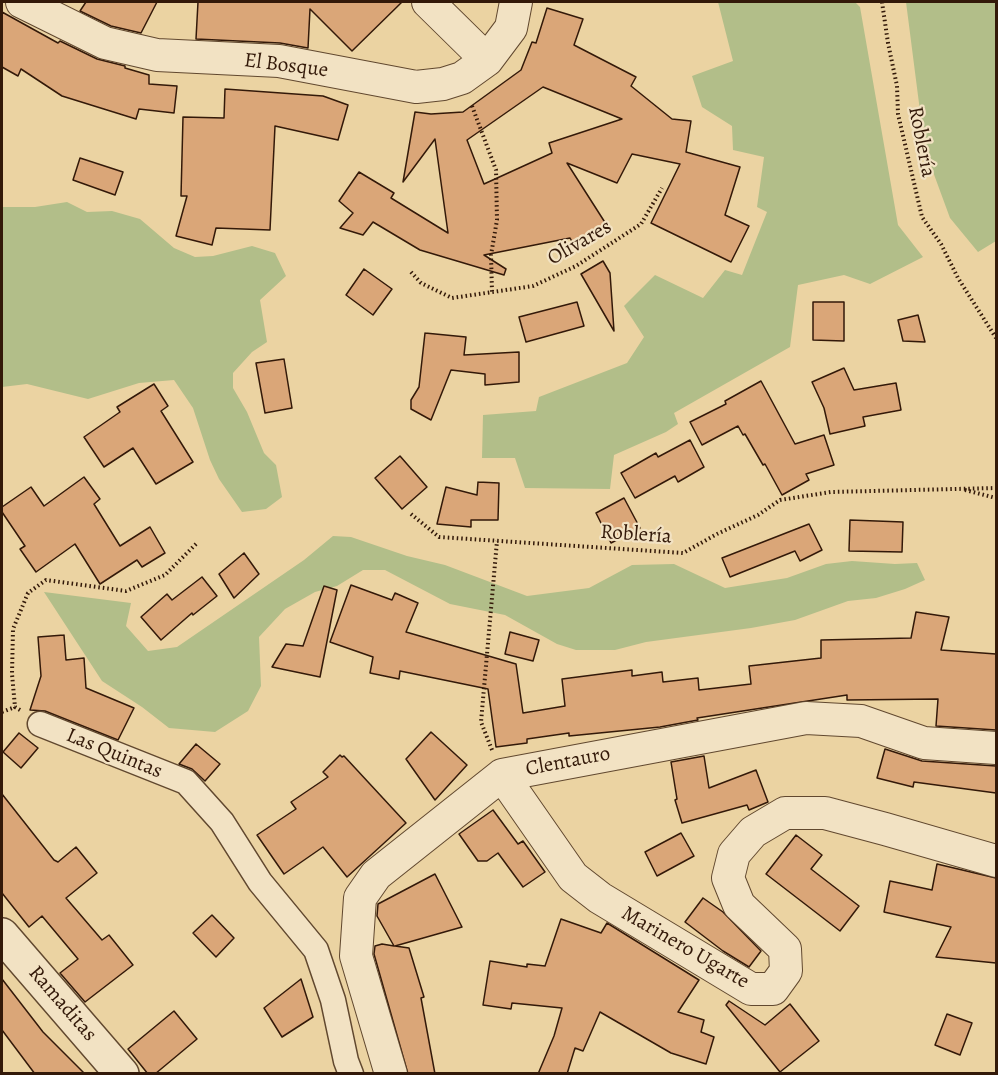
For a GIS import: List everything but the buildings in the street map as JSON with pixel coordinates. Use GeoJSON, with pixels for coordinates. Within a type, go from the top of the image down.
{"type":"FeatureCollection","features":[{"type":"Feature","properties":{"kind":"street","name":"El Bosque"},"geometry":{"type":"LineString","coordinates":[[22,2],[105,43],[157,55],[279,61],[416,87],[442,84],[474,69]]}},
{"type":"Feature","properties":{"kind":"street"},"geometry":{"type":"LineString","coordinates":[[428,2],[474,69],[511,28],[516,2]]}},
{"type":"Feature","properties":{"kind":"street","name":"Clentauro"},"geometry":{"type":"LineString","coordinates":[[391,1074],[356,956],[360,898],[376,875],[502,775],[806,718],[861,720],[924,743],[996,748]]}},
{"type":"Feature","properties":{"kind":"street","name":"Las Quintas"},"geometry":{"type":"LineString","coordinates":[[40,724],[186,782],[222,822],[260,882],[316,950],[333,1000],[351,1074]]}},
{"type":"Feature","properties":{"kind":"street","name":"Marinero Ugarte"},"geometry":{"type":"LineString","coordinates":[[502,775],[573,877],[600,898],[751,989],[773,989],[786,971],[785,949],[739,905],[728,878],[734,854],[753,832],[785,813],[825,813],[996,861]]}},
{"type":"Feature","properties":{"kind":"street","name":"Ramaditas"},"geometry":{"type":"LineString","coordinates":[[2,935],[122,1074]]}},
{"type":"Feature","properties":{"kind":"path","name":"Roblería"},"geometry":{"type":"LineString","coordinates":[[882,2],[897,86],[898,114],[922,217],[941,244],[958,278],[996,338]]}},
{"type":"Feature","properties":{"kind":"path"},"geometry":{"type":"LineString","coordinates":[[474,69],[496,170],[497,220],[490,255],[492,292]]}},
{"type":"Feature","properties":{"kind":"path","name":"Olivares"},"geometry":{"type":"LineString","coordinates":[[411,272],[421,283],[452,298],[533,286],[576,266],[641,224],[662,188]]}},
{"type":"Feature","properties":{"kind":"path"},"geometry":{"type":"LineString","coordinates":[[959,488],[996,498]]}},
{"type":"Feature","properties":{"kind":"path","name":"Roblería"},"geometry":{"type":"LineString","coordinates":[[411,514],[439,537],[684,553],[717,534],[758,515],[780,500],[831,492],[996,488]]}},
{"type":"Feature","properties":{"kind":"path"},"geometry":{"type":"LineString","coordinates":[[497,541],[481,722],[502,775]]}},
{"type":"Feature","properties":{"kind":"path"},"geometry":{"type":"LineString","coordinates":[[2,711],[15,707],[12,674],[13,629],[28,594],[46,580],[126,591],[165,575],[197,543]]}},
{"type":"Feature","properties":{"kind":"path","name":"Las Quintas"},"geometry":{"type":"LineString","coordinates":[[15,707],[40,724]]}},
{"type":"Feature","properties":{"kind":"green space"},"geometry":{"type":"Polygon","coordinates":[[[718,2],[855,2],[860,7],[898,225],[923,257],[870,284],[844,275],[798,285],[790,347],[674,413],[678,424],[666,432],[614,455],[610,489],[525,488],[515,458],[482,458],[483,415],[536,411],[539,397],[627,363],[644,337],[624,306],[655,275],[703,298],[725,270],[742,275],[767,212],[757,207],[764,157],[733,150],[732,126],[702,107],[692,76],[733,61],[718,2]]]}},
{"type":"Feature","properties":{"kind":"green space"},"geometry":{"type":"Polygon","coordinates":[[[906,2],[996,2],[996,241],[978,252],[950,218],[925,150],[906,2]]]}},
{"type":"Feature","properties":{"kind":"green space"},"geometry":{"type":"Polygon","coordinates":[[[67,202],[87,212],[112,211],[140,219],[174,248],[195,257],[213,256],[252,246],[275,253],[286,276],[260,300],[267,342],[252,352],[233,373],[233,388],[247,412],[264,453],[276,465],[282,497],[266,509],[242,512],[219,479],[210,460],[193,408],[174,380],[139,383],[88,399],[27,384],[2,387],[2,207],[35,207],[67,202]]]}},
{"type":"Feature","properties":{"kind":"green space"},"geometry":{"type":"Polygon","coordinates":[[[333,536],[351,537],[407,556],[445,565],[527,596],[589,588],[632,565],[674,564],[725,588],[787,578],[826,564],[852,561],[917,563],[925,580],[876,598],[848,601],[795,620],[646,642],[615,650],[576,650],[557,644],[505,615],[450,604],[385,570],[363,570],[337,586],[315,592],[285,609],[259,637],[261,686],[248,711],[215,732],[169,728],[102,681],[44,592],[131,603],[126,626],[148,651],[177,647],[304,560],[333,536]]]}}]}
